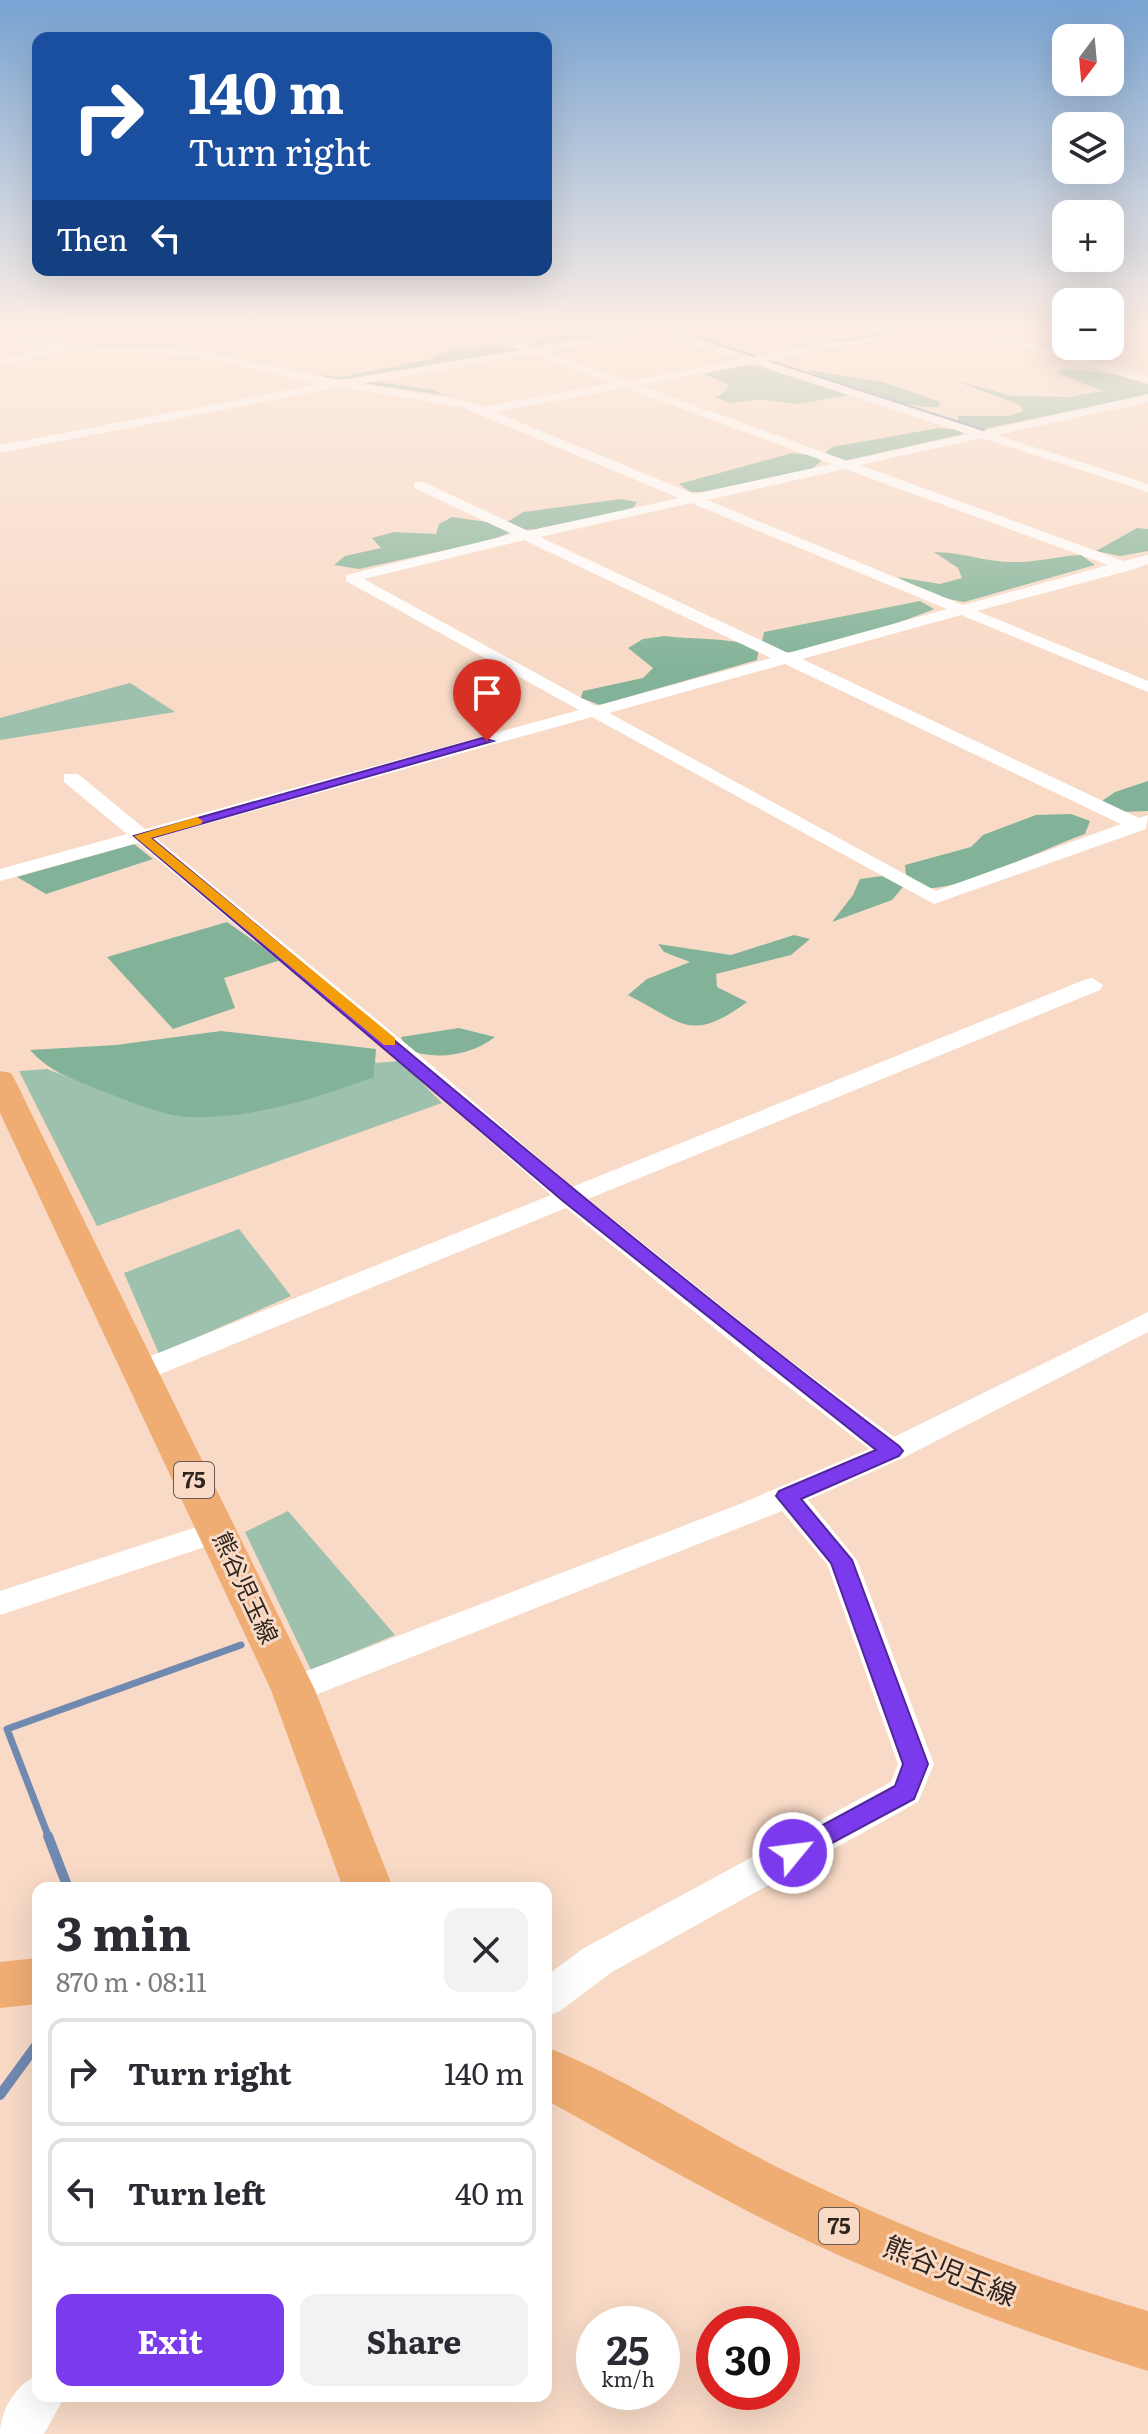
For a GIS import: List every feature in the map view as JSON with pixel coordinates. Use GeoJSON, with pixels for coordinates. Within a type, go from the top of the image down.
{"type":"FeatureCollection","features":[{"type":"Feature","properties":{"kind":"main road","name":"熊谷児玉線"},"geometry":{"type":"LineString","coordinates":[[2,1089],[293,1690],[366,1882]]}},
{"type":"Feature","properties":{"kind":"main road"},"geometry":{"type":"LineString","coordinates":[[0,1985],[32,1982]]}},
{"type":"Feature","properties":{"kind":"main road","name":"熊谷児玉線"},"geometry":{"type":"LineString","coordinates":[[552,2075],[753,2183],[887,2248],[1048,2310],[1148,2341]]}},
{"type":"Feature","properties":{"kind":"street"},"geometry":{"type":"LineString","coordinates":[[0,449],[51,440]]}},
{"type":"Feature","properties":{"kind":"street"},"geometry":{"type":"LineString","coordinates":[[551,440],[1148,687]]}},
{"type":"Feature","properties":{"kind":"street"},"geometry":{"type":"LineString","coordinates":[[778,440],[1148,575]]}},
{"type":"Feature","properties":{"kind":"street"},"geometry":{"type":"LineString","coordinates":[[959,440],[528,535],[351,578],[934,898],[1144,823]]}},
{"type":"Feature","properties":{"kind":"street"},"geometry":{"type":"LineString","coordinates":[[1001,440],[1148,488]]}},
{"type":"Feature","properties":{"kind":"street"},"geometry":{"type":"LineString","coordinates":[[419,485],[1144,823]]}},
{"type":"Feature","properties":{"kind":"street"},"geometry":{"type":"LineString","coordinates":[[0,875],[1148,559]]}},
{"type":"Feature","properties":{"kind":"street"},"geometry":{"type":"LineString","coordinates":[[71,778],[396,1047],[569,1197],[770,1359],[892,1451]]}},
{"type":"Feature","properties":{"kind":"street"},"geometry":{"type":"LineString","coordinates":[[141,1371],[1092,985]]}},
{"type":"Feature","properties":{"kind":"street"},"geometry":{"type":"LineString","coordinates":[[293,1690],[787,1496],[892,1451],[1148,1321]]}},
{"type":"Feature","properties":{"kind":"street"},"geometry":{"type":"LineString","coordinates":[[552,1994],[598,1960],[905,1792],[916,1764],[841,1560],[787,1496]]}},
{"type":"Feature","properties":{"kind":"street"},"geometry":{"type":"LineString","coordinates":[[0,1603],[218,1531]]}},
{"type":"Feature","properties":{"kind":"green space"},"geometry":{"type":"Polygon","coordinates":[[[874,440],[938,440],[837,461],[824,454],[832,447],[874,440]]]}},
{"type":"Feature","properties":{"kind":"green space"},"geometry":{"type":"Polygon","coordinates":[[[792,453],[817,456],[821,461],[812,469],[703,492],[691,492],[679,484],[792,453]]]}},
{"type":"Feature","properties":{"kind":"green space"},"geometry":{"type":"Polygon","coordinates":[[[621,499],[637,502],[632,509],[536,529],[525,530],[507,522],[523,512],[621,499]]]}},
{"type":"Feature","properties":{"kind":"green space"},"geometry":{"type":"Polygon","coordinates":[[[452,517],[494,523],[511,532],[492,540],[359,569],[334,565],[345,556],[381,548],[372,538],[394,532],[436,534],[439,524],[452,517]]]}},
{"type":"Feature","properties":{"kind":"green space"},"geometry":{"type":"Polygon","coordinates":[[[1137,528],[1148,529],[1148,551],[1120,556],[1096,551],[1137,528]]]}},
{"type":"Feature","properties":{"kind":"green space"},"geometry":{"type":"Polygon","coordinates":[[[934,552],[1006,562],[1081,555],[1095,565],[964,602],[934,596],[897,577],[940,584],[962,578],[958,568],[934,552]]]}},
{"type":"Feature","properties":{"kind":"green space"},"geometry":{"type":"Polygon","coordinates":[[[920,601],[934,609],[816,648],[784,652],[762,641],[764,632],[920,601]]]}},
{"type":"Feature","properties":{"kind":"green space"},"geometry":{"type":"Polygon","coordinates":[[[664,636],[724,640],[759,647],[757,660],[600,705],[581,698],[583,691],[643,678],[653,668],[628,648],[643,639],[664,636]]]}},
{"type":"Feature","properties":{"kind":"green space"},"geometry":{"type":"Polygon","coordinates":[[[130,683],[175,712],[0,740],[0,718],[130,683]]]}},
{"type":"Feature","properties":{"kind":"green space"},"geometry":{"type":"Polygon","coordinates":[[[1148,781],[1148,811],[1121,812],[1102,801],[1115,792],[1148,781]]]}},
{"type":"Feature","properties":{"kind":"green space"},"geometry":{"type":"Polygon","coordinates":[[[1071,814],[1090,821],[1085,834],[960,883],[927,888],[906,875],[905,865],[971,847],[983,835],[1036,815],[1071,814]]]}},
{"type":"Feature","properties":{"kind":"green space"},"geometry":{"type":"Polygon","coordinates":[[[134,844],[153,859],[46,894],[17,877],[134,844]]]}},
{"type":"Feature","properties":{"kind":"green space"},"geometry":{"type":"Polygon","coordinates":[[[882,876],[903,887],[892,900],[832,922],[853,895],[860,879],[882,876]]]}},
{"type":"Feature","properties":{"kind":"green space"},"geometry":{"type":"Polygon","coordinates":[[[227,922],[281,960],[224,978],[235,1008],[173,1029],[107,957],[227,922]]]}},
{"type":"Feature","properties":{"kind":"green space"},"geometry":{"type":"Polygon","coordinates":[[[794,935],[810,939],[791,955],[716,974],[717,987],[747,1002],[713,1022],[688,1025],[675,1021],[628,995],[647,979],[690,962],[664,952],[658,944],[731,955],[794,935]]]}},
{"type":"Feature","properties":{"kind":"green space"},"geometry":{"type":"Polygon","coordinates":[[[459,1028],[495,1037],[464,1052],[429,1055],[406,1049],[401,1037],[459,1028]]]}},
{"type":"Feature","properties":{"kind":"green space"},"geometry":{"type":"Polygon","coordinates":[[[221,1031],[376,1049],[374,1077],[261,1111],[190,1117],[155,1110],[78,1081],[53,1069],[30,1050],[116,1045],[221,1031]]]}},
{"type":"Feature","properties":{"kind":"green space"},"geometry":{"type":"Polygon","coordinates":[[[400,1061],[442,1103],[97,1226],[19,1071],[47,1069],[127,1100],[374,1077],[375,1063],[400,1061]]]}},
{"type":"Feature","properties":{"kind":"green space"},"geometry":{"type":"Polygon","coordinates":[[[239,1229],[291,1296],[159,1354],[124,1273],[239,1229]]]}},
{"type":"Feature","properties":{"kind":"green space"},"geometry":{"type":"Polygon","coordinates":[[[288,1511],[395,1635],[311,1670],[245,1532],[288,1511]]]}},
{"type":"Feature","properties":{"kind":"waterway"},"geometry":{"type":"LineString","coordinates":[[49,1838],[7,1729],[241,1645]]}},
{"type":"Feature","properties":{"kind":"waterway"},"geometry":{"type":"LineString","coordinates":[[48,1836],[66,1882]]}},
{"type":"Feature","properties":{"kind":"waterway"},"geometry":{"type":"LineString","coordinates":[[0,2095],[32,2051]]}},
{"type":"Feature","properties":{"kind":"slow traffic"},"geometry":{"type":"LineString","coordinates":[[197,821],[141,836],[389,1042]]}},
{"type":"Feature","properties":{"kind":"route"},"geometry":{"type":"LineString","coordinates":[[487,741],[141,836],[408,1057],[569,1197],[770,1359],[892,1451],[787,1496],[841,1560],[916,1764],[905,1792],[793,1853]]}}]}
